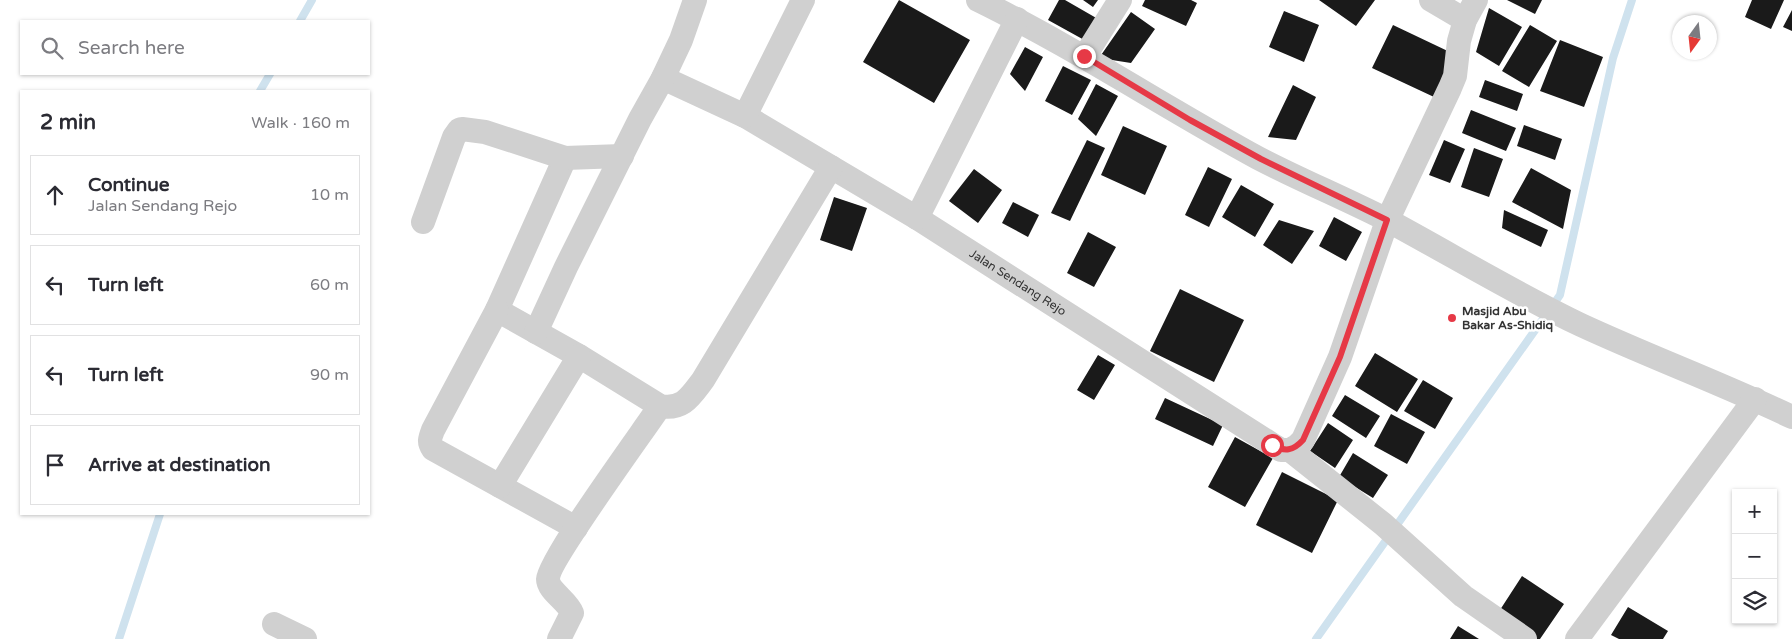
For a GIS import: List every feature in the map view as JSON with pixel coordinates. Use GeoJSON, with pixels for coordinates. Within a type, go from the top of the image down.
{"type":"FeatureCollection","features":[{"type":"Feature","properties":{"kind":"street"},"geometry":{"type":"LineString","coordinates":[[536,332],[622,156],[663,78],[681,40],[695,0]]}},
{"type":"Feature","properties":{"kind":"street"},"geometry":{"type":"LineString","coordinates":[[745,116],[803,0]]}},
{"type":"Feature","properties":{"kind":"street"},"geometry":{"type":"LineString","coordinates":[[978,0],[1084,56],[1190,120],[1261,159],[1387,220],[1519,294],[1583,326],[1755,399],[1792,417]]}},
{"type":"Feature","properties":{"kind":"street"},"geometry":{"type":"LineString","coordinates":[[1084,56],[1120,0]]}},
{"type":"Feature","properties":{"kind":"street"},"geometry":{"type":"LineString","coordinates":[[1290,450],[1298,446],[1303,440],[1340,357],[1387,220],[1455,76],[1459,41],[1471,10],[1431,0]]}},
{"type":"Feature","properties":{"kind":"street"},"geometry":{"type":"LineString","coordinates":[[917,218],[1017,19]]}},
{"type":"Feature","properties":{"kind":"street","name":"Jalan Sendang Rejo"},"geometry":{"type":"LineString","coordinates":[[663,78],[745,116],[917,218],[1272,445],[1281,450],[1290,450],[1414,550],[1463,596],[1525,639]]}},
{"type":"Feature","properties":{"kind":"street"},"geometry":{"type":"LineString","coordinates":[[423,222],[454,137],[460,130],[466,128],[485,132],[564,158],[622,156]]}},
{"type":"Feature","properties":{"kind":"street"},"geometry":{"type":"LineString","coordinates":[[564,158],[497,310],[433,430],[430,442],[433,449],[576,528]]}},
{"type":"Feature","properties":{"kind":"street"},"geometry":{"type":"LineString","coordinates":[[497,310],[579,356],[660,406],[675,407],[688,400],[703,380],[831,167]]}},
{"type":"Feature","properties":{"kind":"street"},"geometry":{"type":"LineString","coordinates":[[500,486],[579,356]]}},
{"type":"Feature","properties":{"kind":"street"},"geometry":{"type":"LineString","coordinates":[[1577,639],[1755,399]]}},
{"type":"Feature","properties":{"kind":"street"},"geometry":{"type":"LineString","coordinates":[[560,639],[572,613],[570,607],[550,586],[548,578],[551,569],[576,528],[660,406]]}},
{"type":"Feature","properties":{"kind":"street"},"geometry":{"type":"LineString","coordinates":[[274,624],[305,639]]}},
{"type":"Feature","properties":{"kind":"building"},"geometry":{"type":"Polygon","coordinates":[[[899,0],[970,40],[934,103],[863,62],[899,0]]]}},
{"type":"Feature","properties":{"kind":"building"},"geometry":{"type":"Polygon","coordinates":[[[1059,0],[1065,0],[1098,19],[1086,41],[1048,20],[1059,0]]]}},
{"type":"Feature","properties":{"kind":"building"},"geometry":{"type":"Polygon","coordinates":[[[1083,0],[1098,0],[1093,7],[1083,0]]]}},
{"type":"Feature","properties":{"kind":"building"},"geometry":{"type":"Polygon","coordinates":[[[1145,0],[1191,0],[1197,3],[1186,26],[1142,6],[1145,0]]]}},
{"type":"Feature","properties":{"kind":"building"},"geometry":{"type":"Polygon","coordinates":[[[1319,0],[1375,0],[1356,26],[1319,0]]]}},
{"type":"Feature","properties":{"kind":"building"},"geometry":{"type":"Polygon","coordinates":[[[1507,0],[1542,0],[1535,14],[1507,0]]]}},
{"type":"Feature","properties":{"kind":"building"},"geometry":{"type":"Polygon","coordinates":[[[1752,0],[1784,0],[1771,29],[1745,17],[1752,0]]]}},
{"type":"Feature","properties":{"kind":"building"},"geometry":{"type":"Polygon","coordinates":[[[1489,8],[1522,27],[1499,66],[1476,52],[1489,8]]]}},
{"type":"Feature","properties":{"kind":"building"},"geometry":{"type":"Polygon","coordinates":[[[1792,10],[1792,31],[1783,27],[1792,10]]]}},
{"type":"Feature","properties":{"kind":"building"},"geometry":{"type":"Polygon","coordinates":[[[1284,11],[1319,25],[1304,62],[1269,47],[1284,11]]]}},
{"type":"Feature","properties":{"kind":"building"},"geometry":{"type":"Polygon","coordinates":[[[1131,12],[1155,29],[1131,63],[1099,58],[1131,12]]]}},
{"type":"Feature","properties":{"kind":"building"},"geometry":{"type":"Polygon","coordinates":[[[1393,25],[1454,54],[1434,97],[1372,68],[1393,25]]]}},
{"type":"Feature","properties":{"kind":"building"},"geometry":{"type":"Polygon","coordinates":[[[1530,25],[1557,41],[1529,87],[1502,71],[1530,25]]]}},
{"type":"Feature","properties":{"kind":"building"},"geometry":{"type":"Polygon","coordinates":[[[1560,40],[1603,57],[1584,107],[1540,91],[1560,40]]]}},
{"type":"Feature","properties":{"kind":"building"},"geometry":{"type":"Polygon","coordinates":[[[1025,47],[1043,57],[1025,91],[1010,74],[1025,47]]]}},
{"type":"Feature","properties":{"kind":"building"},"geometry":{"type":"Polygon","coordinates":[[[1063,66],[1091,80],[1072,115],[1045,101],[1063,66]]]}},
{"type":"Feature","properties":{"kind":"building"},"geometry":{"type":"Polygon","coordinates":[[[1485,80],[1523,94],[1517,111],[1479,97],[1485,80]]]}},
{"type":"Feature","properties":{"kind":"building"},"geometry":{"type":"Polygon","coordinates":[[[1096,84],[1118,96],[1096,136],[1078,119],[1096,84]]]}},
{"type":"Feature","properties":{"kind":"building"},"geometry":{"type":"Polygon","coordinates":[[[1293,85],[1316,97],[1296,140],[1268,137],[1293,85]]]}},
{"type":"Feature","properties":{"kind":"building"},"geometry":{"type":"Polygon","coordinates":[[[1471,110],[1516,128],[1506,151],[1462,133],[1471,110]]]}},
{"type":"Feature","properties":{"kind":"building"},"geometry":{"type":"Polygon","coordinates":[[[1524,125],[1562,139],[1555,160],[1517,146],[1524,125]]]}},
{"type":"Feature","properties":{"kind":"building"},"geometry":{"type":"Polygon","coordinates":[[[1123,126],[1167,146],[1145,195],[1101,175],[1123,126]]]}},
{"type":"Feature","properties":{"kind":"building"},"geometry":{"type":"Polygon","coordinates":[[[1087,140],[1105,148],[1070,221],[1051,213],[1087,140]]]}},
{"type":"Feature","properties":{"kind":"building"},"geometry":{"type":"Polygon","coordinates":[[[1444,140],[1465,149],[1450,183],[1429,175],[1444,140]]]}},
{"type":"Feature","properties":{"kind":"building"},"geometry":{"type":"Polygon","coordinates":[[[1474,148],[1503,159],[1489,197],[1461,187],[1474,148]]]}},
{"type":"Feature","properties":{"kind":"building"},"geometry":{"type":"Polygon","coordinates":[[[1208,167],[1232,179],[1209,227],[1185,215],[1208,167]]]}},
{"type":"Feature","properties":{"kind":"building"},"geometry":{"type":"Polygon","coordinates":[[[1531,168],[1571,190],[1563,229],[1512,202],[1531,168]]]}},
{"type":"Feature","properties":{"kind":"building"},"geometry":{"type":"Polygon","coordinates":[[[974,169],[1002,190],[978,223],[949,201],[974,169]]]}},
{"type":"Feature","properties":{"kind":"building"},"geometry":{"type":"Polygon","coordinates":[[[1241,185],[1274,204],[1255,237],[1222,217],[1241,185]]]}},
{"type":"Feature","properties":{"kind":"building"},"geometry":{"type":"Polygon","coordinates":[[[834,197],[867,208],[852,251],[820,240],[834,197]]]}},
{"type":"Feature","properties":{"kind":"building"},"geometry":{"type":"Polygon","coordinates":[[[1013,202],[1039,215],[1028,237],[1002,223],[1013,202]]]}},
{"type":"Feature","properties":{"kind":"building"},"geometry":{"type":"Polygon","coordinates":[[[1504,210],[1548,230],[1541,247],[1502,228],[1504,210]]]}},
{"type":"Feature","properties":{"kind":"building"},"geometry":{"type":"Polygon","coordinates":[[[1334,217],[1362,232],[1346,261],[1319,246],[1334,217]]]}},
{"type":"Feature","properties":{"kind":"building"},"geometry":{"type":"Polygon","coordinates":[[[1279,220],[1314,231],[1292,264],[1263,245],[1279,220]]]}},
{"type":"Feature","properties":{"kind":"building"},"geometry":{"type":"Polygon","coordinates":[[[1088,232],[1116,247],[1094,287],[1067,273],[1088,232]]]}},
{"type":"Feature","properties":{"kind":"building"},"geometry":{"type":"Polygon","coordinates":[[[1180,289],[1244,320],[1214,382],[1150,351],[1180,289]]]}},
{"type":"Feature","properties":{"kind":"building"},"geometry":{"type":"Polygon","coordinates":[[[1375,353],[1418,379],[1397,412],[1355,386],[1375,353]]]}},
{"type":"Feature","properties":{"kind":"building"},"geometry":{"type":"Polygon","coordinates":[[[1098,355],[1115,365],[1094,400],[1077,390],[1098,355]]]}},
{"type":"Feature","properties":{"kind":"building"},"geometry":{"type":"Polygon","coordinates":[[[1423,380],[1453,398],[1435,429],[1404,411],[1423,380]]]}},
{"type":"Feature","properties":{"kind":"building"},"geometry":{"type":"Polygon","coordinates":[[[1345,395],[1380,416],[1366,438],[1332,416],[1345,395]]]}},
{"type":"Feature","properties":{"kind":"building"},"geometry":{"type":"Polygon","coordinates":[[[1165,398],[1223,425],[1213,446],[1155,419],[1165,398]]]}},
{"type":"Feature","properties":{"kind":"building"},"geometry":{"type":"Polygon","coordinates":[[[1391,414],[1425,432],[1407,464],[1374,446],[1391,414]]]}},
{"type":"Feature","properties":{"kind":"building"},"geometry":{"type":"Polygon","coordinates":[[[1328,423],[1353,440],[1335,468],[1310,451],[1328,423]]]}},
{"type":"Feature","properties":{"kind":"building"},"geometry":{"type":"Polygon","coordinates":[[[1235,437],[1273,458],[1245,507],[1208,487],[1235,437]]]}},
{"type":"Feature","properties":{"kind":"building"},"geometry":{"type":"Polygon","coordinates":[[[1353,453],[1388,475],[1373,498],[1339,477],[1353,453]]]}},
{"type":"Feature","properties":{"kind":"building"},"geometry":{"type":"Polygon","coordinates":[[[1282,472],[1338,500],[1312,553],[1256,525],[1282,472]]]}},
{"type":"Feature","properties":{"kind":"building"},"geometry":{"type":"Polygon","coordinates":[[[1522,576],[1564,604],[1540,639],[1537,639],[1498,613],[1522,576]]]}},
{"type":"Feature","properties":{"kind":"building"},"geometry":{"type":"Polygon","coordinates":[[[1628,607],[1668,631],[1663,639],[1619,639],[1611,635],[1628,607]]]}},
{"type":"Feature","properties":{"kind":"building"},"geometry":{"type":"Polygon","coordinates":[[[1458,626],[1479,639],[1450,639],[1458,626]]]}},
{"type":"Feature","properties":{"kind":"waterway"},"geometry":{"type":"LineString","coordinates":[[301,20],[312,0]]}},
{"type":"Feature","properties":{"kind":"waterway"},"geometry":{"type":"LineString","coordinates":[[1316,639],[1560,295],[1613,58],[1632,0]]}},
{"type":"Feature","properties":{"kind":"waterway"},"geometry":{"type":"LineString","coordinates":[[261,90],[269,75]]}},
{"type":"Feature","properties":{"kind":"waterway"},"geometry":{"type":"LineString","coordinates":[[119,639],[160,515]]}},
{"type":"Feature","properties":{"kind":"place","name":"Masjid Abu Bakar As-Shidiq"},"geometry":{"type":"Point","coordinates":[1452,318]}},
{"type":"Feature","properties":{"kind":"route"},"geometry":{"type":"LineString","coordinates":[[1084,56],[1190,120],[1261,159],[1387,220],[1340,357],[1303,440],[1298,446],[1290,450],[1281,450],[1272,445]]}}]}
